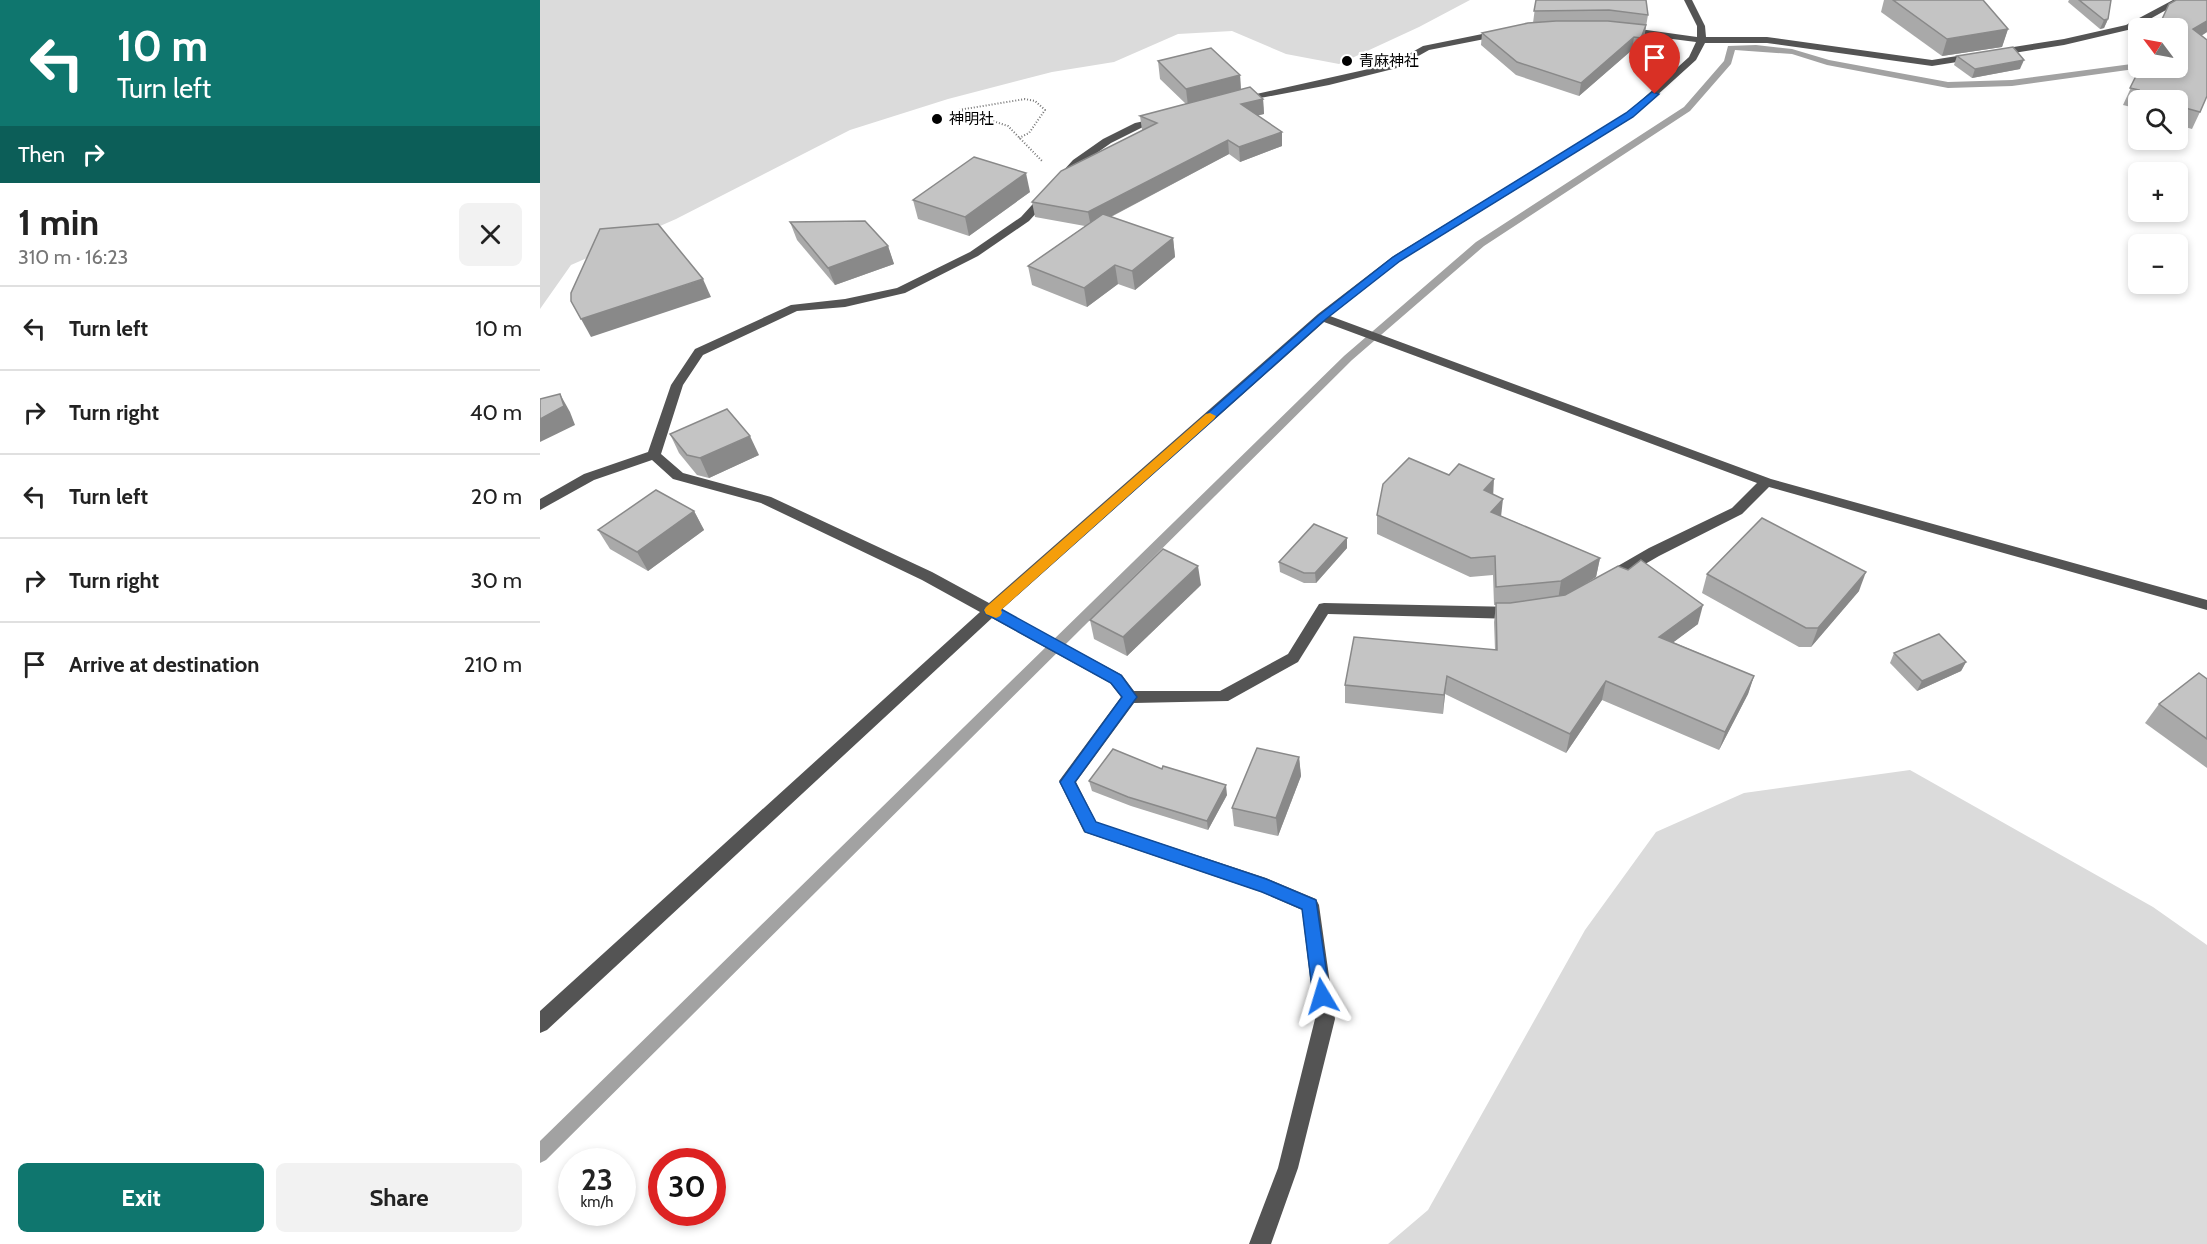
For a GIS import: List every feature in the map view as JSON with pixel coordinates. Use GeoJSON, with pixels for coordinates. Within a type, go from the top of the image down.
{"type":"FeatureCollection","features":[{"type":"Feature","properties":{"kind":"street"},"geometry":{"type":"LineString","coordinates":[[540,1024],[991,610],[1322,317],[1396,259],[1630,115],[1694,58],[1702,40],[1701,26],[1688,0]]}},
{"type":"Feature","properties":{"kind":"street"},"geometry":{"type":"LineString","coordinates":[[1618,30],[1702,40],[1767,40],[1932,63],[2064,42],[2129,27],[2180,0]]}},
{"type":"Feature","properties":{"kind":"street"},"geometry":{"type":"LineString","coordinates":[[1224,102],[1329,82],[1394,66],[1426,48],[1457,40],[1519,31]]}},
{"type":"Feature","properties":{"kind":"street"},"geometry":{"type":"LineString","coordinates":[[654,455],[677,385],[699,352],[795,308],[845,303],[901,291],[974,254],[1025,219],[1077,162],[1107,141],[1139,125],[1171,116]]}},
{"type":"Feature","properties":{"kind":"street"},"geometry":{"type":"LineString","coordinates":[[1322,317],[1412,353],[1699,455],[1766,482],[2207,605]]}},
{"type":"Feature","properties":{"kind":"street"},"geometry":{"type":"LineString","coordinates":[[540,505],[590,477],[654,455]]}},
{"type":"Feature","properties":{"kind":"street"},"geometry":{"type":"LineString","coordinates":[[654,455],[678,476],[766,500],[927,576],[1116,679],[1130,697]]}},
{"type":"Feature","properties":{"kind":"street"},"geometry":{"type":"LineString","coordinates":[[1596,586],[1654,552],[1737,511],[1766,482]]}},
{"type":"Feature","properties":{"kind":"street"},"geometry":{"type":"LineString","coordinates":[[1130,697],[1222,697],[1293,658],[1324,608],[1508,614],[1529,611]]}},
{"type":"Feature","properties":{"kind":"street"},"geometry":{"type":"LineString","coordinates":[[1130,697],[1067,782],[1090,827],[1266,886],[1310,905],[1325,1019],[1288,1168],[1260,1244]]}},
{"type":"Feature","properties":{"kind":"path"},"geometry":{"type":"LineString","coordinates":[[1019,138],[1029,133],[1045,110],[1035,101],[1025,99],[959,110],[1003,123],[1019,138],[1025,148],[1041,160]]}},
{"type":"Feature","properties":{"kind":"shaded area"},"geometry":{"type":"Polygon","coordinates":[[[540,0],[1470,0],[1419,27],[1339,64],[1286,54],[1232,31],[1178,34],[1114,62],[1052,72],[948,99],[850,130],[676,219],[571,265],[540,309],[540,0]]]}},
{"type":"Feature","properties":{"kind":"shaded area"},"geometry":{"type":"Polygon","coordinates":[[[1910,770],[2153,907],[2207,945],[2207,1244],[1388,1244],[1428,1210],[1585,930],[1656,832],[1744,793],[1910,770]]]}},
{"type":"Feature","properties":{"kind":"building"},"geometry":{"type":"Polygon","coordinates":[[[1536,0],[1646,0],[1648,15],[1609,10],[1534,11],[1536,0]]]}},
{"type":"Feature","properties":{"kind":"building"},"geometry":{"type":"Polygon","coordinates":[[[1893,0],[1983,0],[2008,29],[1947,39],[1893,0]]]}},
{"type":"Feature","properties":{"kind":"building"},"geometry":{"type":"Polygon","coordinates":[[[2079,0],[2111,0],[2108,19],[2104,20],[2079,0]]]}},
{"type":"Feature","properties":{"kind":"building"},"geometry":{"type":"Polygon","coordinates":[[[2176,0],[2207,0],[2207,21],[2193,29],[2207,40],[2207,96],[2200,112],[2188,109],[2188,90],[2130,88],[2135,78],[2188,78],[2188,18],[2163,18],[2169,4],[2176,0]]]}},
{"type":"Feature","properties":{"kind":"building"},"geometry":{"type":"Polygon","coordinates":[[[1608,21],[1646,25],[1641,38],[1634,37],[1581,83],[1517,62],[1482,33],[1528,23],[1608,21]]]}},
{"type":"Feature","properties":{"kind":"building"},"geometry":{"type":"Polygon","coordinates":[[[2013,47],[2024,60],[1975,69],[1957,56],[2013,47]]]}},
{"type":"Feature","properties":{"kind":"building"},"geometry":{"type":"Polygon","coordinates":[[[1211,48],[1240,75],[1186,89],[1158,61],[1211,48]]]}},
{"type":"Feature","properties":{"kind":"building"},"geometry":{"type":"Polygon","coordinates":[[[1250,87],[1263,99],[1241,104],[1282,132],[1239,147],[1228,140],[1088,212],[1032,202],[1061,171],[1157,123],[1140,116],[1250,87]]]}},
{"type":"Feature","properties":{"kind":"building"},"geometry":{"type":"Polygon","coordinates":[[[974,157],[1026,173],[965,217],[913,200],[974,157]]]}},
{"type":"Feature","properties":{"kind":"building"},"geometry":{"type":"Polygon","coordinates":[[[1103,214],[1173,238],[1132,271],[1115,265],[1084,288],[1028,266],[1103,214]]]}},
{"type":"Feature","properties":{"kind":"building"},"geometry":{"type":"Polygon","coordinates":[[[865,221],[888,246],[828,268],[790,222],[865,221]]]}},
{"type":"Feature","properties":{"kind":"building"},"geometry":{"type":"Polygon","coordinates":[[[658,224],[703,279],[581,319],[571,301],[571,293],[600,229],[658,224]]]}},
{"type":"Feature","properties":{"kind":"building"},"geometry":{"type":"Polygon","coordinates":[[[560,394],[564,406],[540,419],[540,399],[560,394]]]}},
{"type":"Feature","properties":{"kind":"building"},"geometry":{"type":"Polygon","coordinates":[[[727,409],[750,436],[700,458],[687,455],[670,434],[727,409]]]}},
{"type":"Feature","properties":{"kind":"building"},"geometry":{"type":"Polygon","coordinates":[[[1409,458],[1449,475],[1459,464],[1494,479],[1484,490],[1503,499],[1491,512],[1600,558],[1561,581],[1496,587],[1495,556],[1471,558],[1377,515],[1383,484],[1409,458]]]}},
{"type":"Feature","properties":{"kind":"building"},"geometry":{"type":"Polygon","coordinates":[[[656,490],[694,511],[637,552],[598,530],[656,490]]]}},
{"type":"Feature","properties":{"kind":"building"},"geometry":{"type":"Polygon","coordinates":[[[1762,518],[1866,572],[1818,628],[1806,628],[1707,574],[1762,518]]]}},
{"type":"Feature","properties":{"kind":"building"},"geometry":{"type":"Polygon","coordinates":[[[1314,524],[1347,538],[1315,573],[1304,573],[1279,562],[1314,524]]]}},
{"type":"Feature","properties":{"kind":"building"},"geometry":{"type":"Polygon","coordinates":[[[1163,549],[1198,566],[1123,637],[1090,620],[1163,549]]]}},
{"type":"Feature","properties":{"kind":"building"},"geometry":{"type":"Polygon","coordinates":[[[1641,560],[1703,605],[1659,637],[1754,676],[1725,732],[1606,681],[1570,734],[1447,676],[1444,695],[1345,685],[1354,637],[1497,650],[1496,603],[1565,595],[1618,566],[1628,570],[1641,560]]]}},
{"type":"Feature","properties":{"kind":"building"},"geometry":{"type":"Polygon","coordinates":[[[1939,634],[1966,662],[1922,681],[1894,653],[1939,634]]]}},
{"type":"Feature","properties":{"kind":"building"},"geometry":{"type":"Polygon","coordinates":[[[2199,673],[2207,679],[2207,739],[2159,704],[2199,673]]]}},
{"type":"Feature","properties":{"kind":"building"},"geometry":{"type":"Polygon","coordinates":[[[1257,748],[1299,757],[1276,818],[1232,808],[1257,748]]]}},
{"type":"Feature","properties":{"kind":"building"},"geometry":{"type":"Polygon","coordinates":[[[1113,749],[1162,769],[1163,766],[1226,785],[1207,821],[1128,797],[1089,781],[1113,749]]]}},
{"type":"Feature","properties":{"kind":"waterway"},"geometry":{"type":"LineString","coordinates":[[540,1154],[1348,358],[1480,244],[1687,109],[1728,62],[1731,48],[1768,48],[1792,51],[1827,62],[1948,85],[2012,83],[2128,67]]}},
{"type":"Feature","properties":{"kind":"slow traffic"},"geometry":{"type":"LineString","coordinates":[[996,613],[991,610],[1210,416]]}},
{"type":"Feature","properties":{"kind":"place","name":"青麻神社"},"geometry":{"type":"Point","coordinates":[1347,61]}},
{"type":"Feature","properties":{"kind":"place","name":"神明社"},"geometry":{"type":"Point","coordinates":[937,119]}},
{"type":"Feature","properties":{"kind":"route"},"geometry":{"type":"LineString","coordinates":[[1322,996],[1310,905],[1266,886],[1090,827],[1067,782],[1130,697],[1116,679],[991,610],[1322,317],[1396,259],[1630,115],[1655,94]]}}]}
